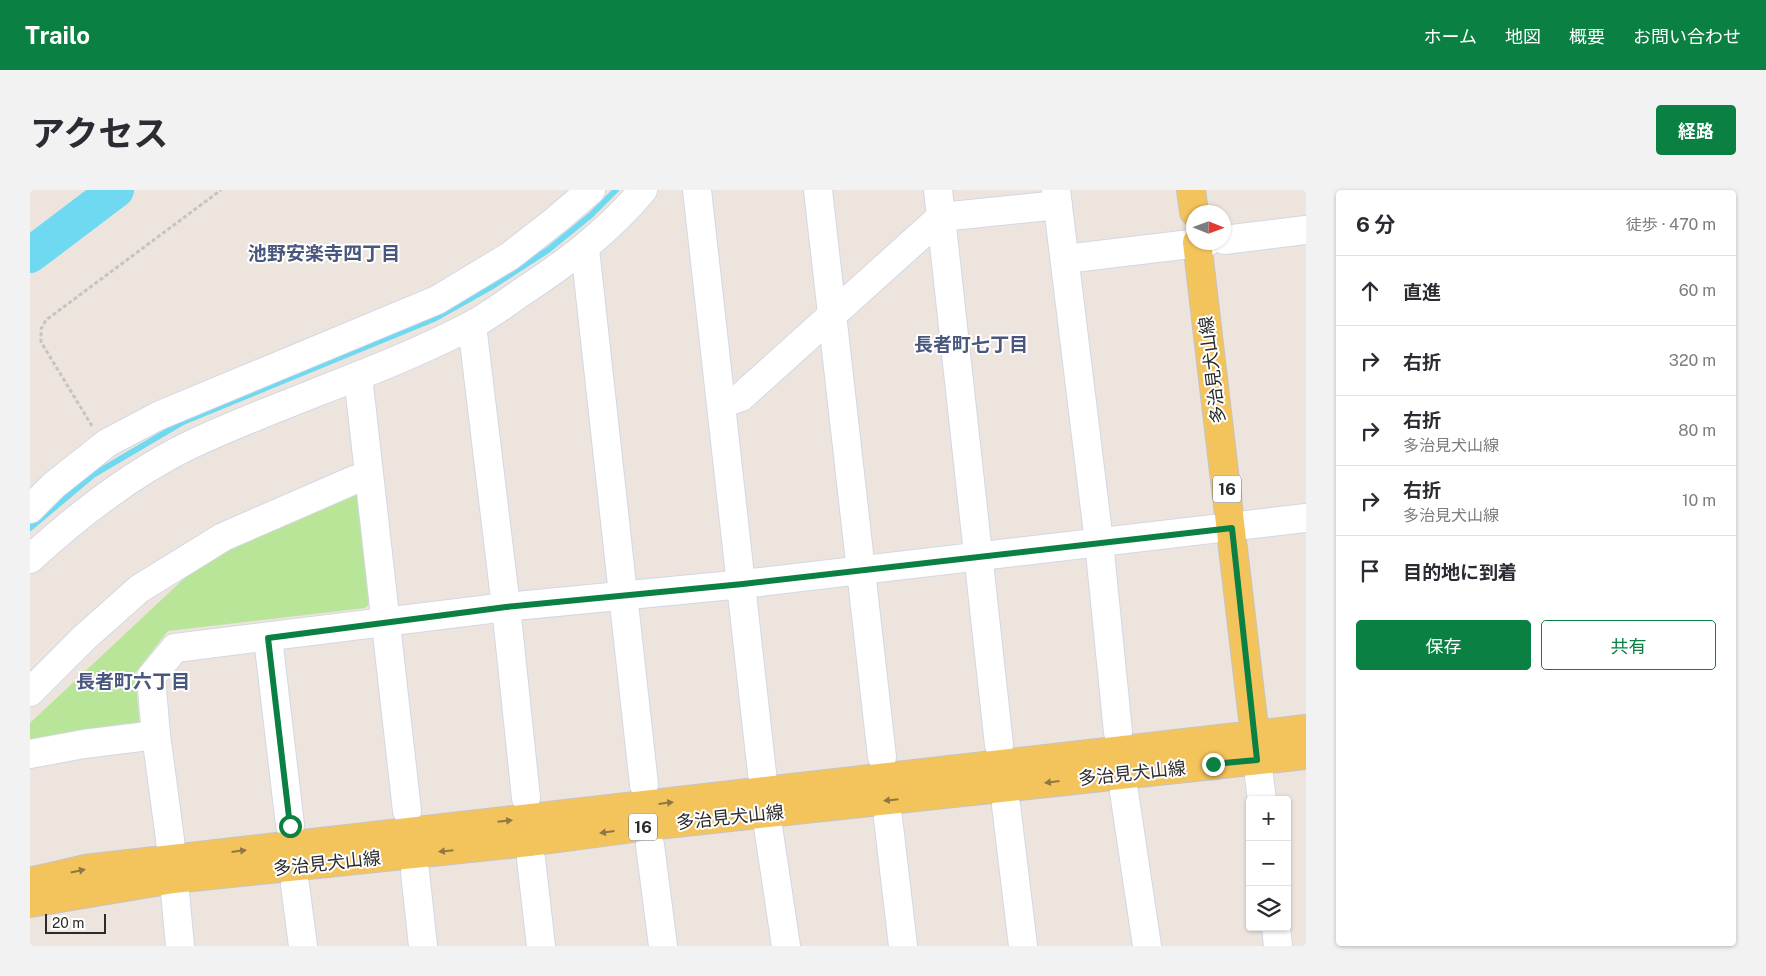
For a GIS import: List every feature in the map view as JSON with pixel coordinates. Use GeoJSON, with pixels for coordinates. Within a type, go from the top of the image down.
{"type":"FeatureCollection","features":[{"type":"Feature","properties":{"kind":"main road"},"geometry":{"type":"LineString","coordinates":[[1191,190],[1193,205]]}},
{"type":"Feature","properties":{"kind":"main road","name":"多治見犬山線"},"geometry":{"type":"LineString","coordinates":[[30,882],[85,869],[172,869],[529,842],[765,802],[1256,748],[1201,250]]}},
{"type":"Feature","properties":{"kind":"main road"},"geometry":{"type":"LineString","coordinates":[[1256,748],[1306,729]]}},
{"type":"Feature","properties":{"kind":"main road"},"geometry":{"type":"LineString","coordinates":[[1256,748],[1306,755]]}},
{"type":"Feature","properties":{"kind":"main road","name":"多治見犬山線"},"geometry":{"type":"LineString","coordinates":[[30,903],[172,869]]}},
{"type":"Feature","properties":{"kind":"street"},"geometry":{"type":"LineString","coordinates":[[30,509],[54,485],[104,446],[158,416],[437,300],[510,256],[591,190]]}},
{"type":"Feature","properties":{"kind":"street"},"geometry":{"type":"LineString","coordinates":[[30,559],[72,521],[99,500],[188,446],[332,385],[358,376],[472,325],[585,249],[643,190]]}},
{"type":"Feature","properties":{"kind":"street"},"geometry":{"type":"LineString","coordinates":[[697,190],[743,584],[765,802],[786,946]]}},
{"type":"Feature","properties":{"kind":"street"},"geometry":{"type":"LineString","coordinates":[[818,190],[882,757]]}},
{"type":"Feature","properties":{"kind":"street"},"geometry":{"type":"LineString","coordinates":[[938,190],[999,745]]}},
{"type":"Feature","properties":{"kind":"street"},"geometry":{"type":"LineString","coordinates":[[721,404],[741,397],[941,217],[1057,197],[1098,542],[1118,732]]}},
{"type":"Feature","properties":{"kind":"street"},"geometry":{"type":"LineString","coordinates":[[1231,239],[1306,230]]}},
{"type":"Feature","properties":{"kind":"street"},"geometry":{"type":"LineString","coordinates":[[1065,259],[1186,245]]}},
{"type":"Feature","properties":{"kind":"street"},"geometry":{"type":"LineString","coordinates":[[585,249],[644,785]]}},
{"type":"Feature","properties":{"kind":"street"},"geometry":{"type":"LineString","coordinates":[[472,325],[506,607],[526,798]]}},
{"type":"Feature","properties":{"kind":"street"},"geometry":{"type":"LineString","coordinates":[[358,376],[407,811]]}},
{"type":"Feature","properties":{"kind":"street"},"geometry":{"type":"LineString","coordinates":[[30,692],[84,638],[139,589],[223,537],[354,480],[369,476]]}},
{"type":"Feature","properties":{"kind":"street"},"geometry":{"type":"LineString","coordinates":[[180,946],[151,677],[175,648],[386,624],[506,607],[743,584],[860,568],[1232,528],[1306,518]]}},
{"type":"Feature","properties":{"kind":"street"},"geometry":{"type":"LineString","coordinates":[[268,638],[290,826]]}},
{"type":"Feature","properties":{"kind":"street"},"geometry":{"type":"LineString","coordinates":[[30,754],[84,744],[156,735]]}},
{"type":"Feature","properties":{"kind":"street"},"geometry":{"type":"LineString","coordinates":[[1256,748],[1262,796]]}},
{"type":"Feature","properties":{"kind":"street"},"geometry":{"type":"LineString","coordinates":[[1124,792],[1147,946]]}},
{"type":"Feature","properties":{"kind":"street"},"geometry":{"type":"LineString","coordinates":[[1006,805],[1023,946]]}},
{"type":"Feature","properties":{"kind":"street"},"geometry":{"type":"LineString","coordinates":[[888,818],[903,946]]}},
{"type":"Feature","properties":{"kind":"street"},"geometry":{"type":"LineString","coordinates":[[650,845],[663,946]]}},
{"type":"Feature","properties":{"kind":"street"},"geometry":{"type":"LineString","coordinates":[[531,859],[542,946]]}},
{"type":"Feature","properties":{"kind":"street"},"geometry":{"type":"LineString","coordinates":[[415,872],[423,946]]}},
{"type":"Feature","properties":{"kind":"street"},"geometry":{"type":"LineString","coordinates":[[295,885],[303,946]]}},
{"type":"Feature","properties":{"kind":"street"},"geometry":{"type":"LineString","coordinates":[[1276,931],[1278,946]]}},
{"type":"Feature","properties":{"kind":"path"},"geometry":{"type":"LineString","coordinates":[[104,446],[41,342],[40,330],[46,320],[221,190]]}},
{"type":"Feature","properties":{"kind":"green space"},"geometry":{"type":"Polygon","coordinates":[[[353,490],[361,493],[373,600],[365,608],[168,631],[135,673],[140,728],[30,740],[30,723],[206,558],[353,490]]]}},
{"type":"Feature","properties":{"kind":"waterway"},"geometry":{"type":"LineString","coordinates":[[30,255],[116,190]]}},
{"type":"Feature","properties":{"kind":"waterway"},"geometry":{"type":"LineString","coordinates":[[30,528],[93,475],[183,422],[436,318],[491,287],[548,250],[591,215],[616,190]]}},
{"type":"Feature","properties":{"kind":"district","name":"池野安楽寺四丁目"},"geometry":{"type":"Point","coordinates":[324,253]}},
{"type":"Feature","properties":{"kind":"district","name":"長者町七丁目"},"geometry":{"type":"Point","coordinates":[971,344]}},
{"type":"Feature","properties":{"kind":"district","name":"長者町六丁目"},"geometry":{"type":"Point","coordinates":[133,681]}},
{"type":"Feature","properties":{"kind":"route"},"geometry":{"type":"LineString","coordinates":[[290,826],[268,638],[506,607],[743,584],[860,568],[1232,528],[1257,760],[1213,764]]}}]}
